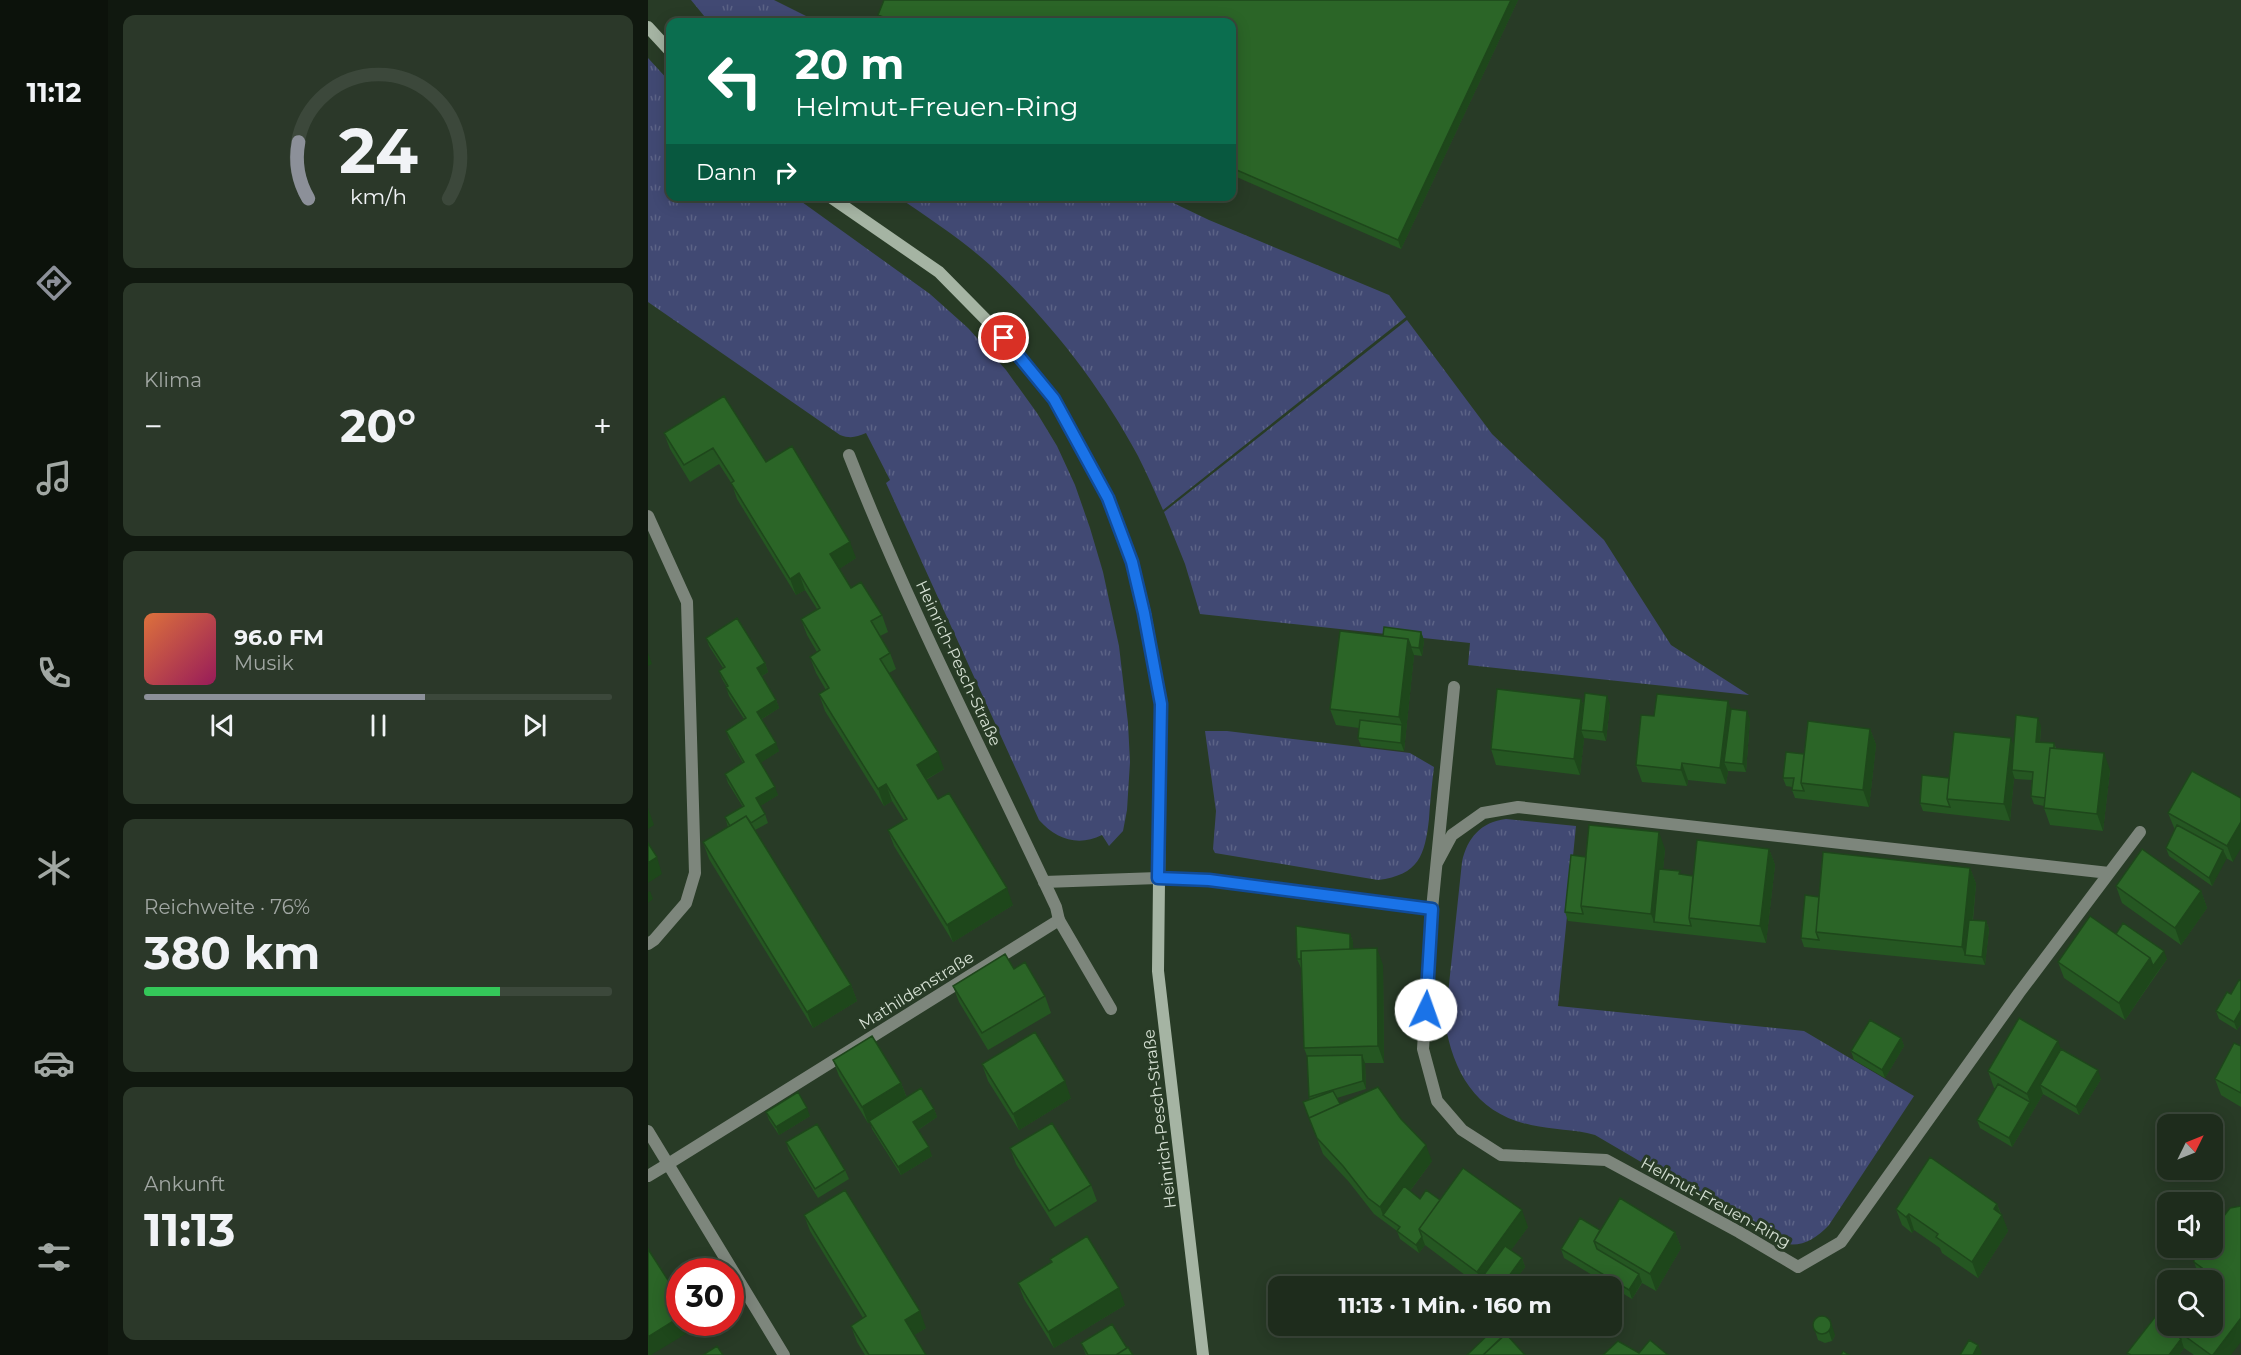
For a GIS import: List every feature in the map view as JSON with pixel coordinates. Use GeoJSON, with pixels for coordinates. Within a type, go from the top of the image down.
{"type":"FeatureCollection","features":[{"type":"Feature","properties":{"kind":"street"},"geometry":{"type":"LineString","coordinates":[[648,27],[666,47]]}},
{"type":"Feature","properties":{"kind":"street","name":"Heinrich-Pesch-Straße"},"geometry":{"type":"LineString","coordinates":[[836,201],[939,272],[1004,338],[1054,399],[1108,498],[1132,562],[1161,704],[1158,971],[1203,1355]]}},
{"type":"Feature","properties":{"kind":"street","name":"Heinrich-Pesch-Straße"},"geometry":{"type":"LineString","coordinates":[[849,455],[864,495],[1056,908],[1059,920],[1111,1009]]}},
{"type":"Feature","properties":{"kind":"street"},"geometry":{"type":"LineString","coordinates":[[648,516],[687,602],[695,873],[686,903],[648,944]]}},
{"type":"Feature","properties":{"kind":"street","name":"Helmut-Freuen-Ring"},"geometry":{"type":"LineString","coordinates":[[1454,687],[1432,909],[1423,1049],[1437,1101],[1462,1130],[1500,1155],[1606,1160],[1739,1232],[1798,1267],[1841,1242],[2019,993],[2140,832]]}},
{"type":"Feature","properties":{"kind":"street","name":"Helmut-Freuen-Ring"},"geometry":{"type":"LineString","coordinates":[[1437,863],[1452,836],[1483,813],[1518,807],[2109,873]]}},
{"type":"Feature","properties":{"kind":"street"},"geometry":{"type":"LineString","coordinates":[[1044,882],[1158,878],[1209,880],[1432,909]]}},
{"type":"Feature","properties":{"kind":"street","name":"Mathildenstraße"},"geometry":{"type":"LineString","coordinates":[[648,1176],[1059,920]]}},
{"type":"Feature","properties":{"kind":"street"},"geometry":{"type":"LineString","coordinates":[[648,1131],[784,1355]]}},
{"type":"Feature","properties":{"kind":"green space"},"geometry":{"type":"Polygon","coordinates":[[[691,0],[774,0],[810,18],[706,18],[691,0]]]}},
{"type":"Feature","properties":{"kind":"green space"},"geometry":{"type":"Polygon","coordinates":[[[648,58],[666,78],[666,201],[801,201],[930,294],[968,328],[1006,370],[1057,446],[1075,485],[1090,528],[1103,572],[1119,646],[1130,762],[1127,810],[1123,831],[1109,846],[1102,835],[1093,839],[1076,841],[1060,836],[1039,820],[886,483],[890,480],[866,433],[853,437],[840,435],[648,302],[648,58]]]}},
{"type":"Feature","properties":{"kind":"green space"},"geometry":{"type":"Polygon","coordinates":[[[904,201],[1169,201],[1209,220],[1389,295],[1406,317],[1163,510],[1123,430],[1072,354],[1012,286],[957,238],[904,201]]]}},
{"type":"Feature","properties":{"kind":"green space"},"geometry":{"type":"Polygon","coordinates":[[[1407,320],[1492,434],[1604,540],[1671,645],[1749,695],[1468,665],[1470,643],[1200,614],[1185,564],[1164,512],[1407,320]]]}},
{"type":"Feature","properties":{"kind":"green space"},"geometry":{"type":"Polygon","coordinates":[[[1205,731],[1227,731],[1410,753],[1434,767],[1427,832],[1422,853],[1411,868],[1403,873],[1378,880],[1215,853],[1213,849],[1216,811],[1205,731]]]}},
{"type":"Feature","properties":{"kind":"green space"},"geometry":{"type":"Polygon","coordinates":[[[1506,819],[1576,826],[1558,1006],[1804,1031],[1914,1096],[1829,1225],[1817,1236],[1791,1245],[1776,1241],[1595,1135],[1539,1127],[1512,1120],[1482,1101],[1471,1088],[1454,1058],[1445,1022],[1462,862],[1467,846],[1476,833],[1489,824],[1506,819]]]}},
{"type":"Feature","properties":{"kind":"building"},"geometry":{"type":"Polygon","coordinates":[[[884,0],[1511,0],[1398,240],[1236,170],[1236,18],[886,18],[878,15],[884,0]]]}},
{"type":"Feature","properties":{"kind":"building"},"geometry":{"type":"Polygon","coordinates":[[[724,396],[766,462],[792,446],[850,542],[830,554],[851,588],[861,582],[882,615],[871,621],[890,653],[880,659],[938,752],[917,765],[938,799],[949,793],[1007,888],[947,925],[888,830],[907,819],[886,784],[878,789],[819,694],[829,688],[810,657],[820,650],[801,619],[820,608],[799,573],[790,579],[731,483],[734,481],[713,448],[684,465],[664,433],[724,396]]]}},
{"type":"Feature","properties":{"kind":"building"},"geometry":{"type":"Polygon","coordinates":[[[737,618],[765,663],[757,668],[776,700],[757,712],[776,743],[756,755],[775,787],[756,798],[765,814],[751,823],[746,816],[730,826],[725,817],[744,806],[725,774],[744,762],[726,731],[746,718],[726,687],[728,686],[719,671],[725,667],[706,638],[737,618]]]}},
{"type":"Feature","properties":{"kind":"building"},"geometry":{"type":"Polygon","coordinates":[[[1384,627],[1421,632],[1419,648],[1411,647],[1408,639],[1383,636],[1384,627]]]}},
{"type":"Feature","properties":{"kind":"building"},"geometry":{"type":"Polygon","coordinates":[[[1340,631],[1408,639],[1399,717],[1330,709],[1340,631]]]}},
{"type":"Feature","properties":{"kind":"building"},"geometry":{"type":"Polygon","coordinates":[[[1497,689],[1581,699],[1574,759],[1491,749],[1497,689]]]}},
{"type":"Feature","properties":{"kind":"building"},"geometry":{"type":"Polygon","coordinates":[[[1585,693],[1607,696],[1603,732],[1581,730],[1585,693]]]}},
{"type":"Feature","properties":{"kind":"building"},"geometry":{"type":"Polygon","coordinates":[[[1657,694],[1728,701],[1720,768],[1682,763],[1681,770],[1636,765],[1641,715],[1654,716],[1657,694]]]}},
{"type":"Feature","properties":{"kind":"building"},"geometry":{"type":"Polygon","coordinates":[[[1731,709],[1747,711],[1743,764],[1724,762],[1731,709]]]}},
{"type":"Feature","properties":{"kind":"building"},"geometry":{"type":"Polygon","coordinates":[[[2016,715],[2038,718],[2036,742],[2054,743],[2054,748],[2050,748],[2045,798],[2031,796],[2033,772],[2012,770],[2016,715]]]}},
{"type":"Feature","properties":{"kind":"building"},"geometry":{"type":"Polygon","coordinates":[[[1360,720],[1402,725],[1401,743],[1358,738],[1360,720]]]}},
{"type":"Feature","properties":{"kind":"building"},"geometry":{"type":"Polygon","coordinates":[[[1808,721],[1870,729],[1863,790],[1801,783],[1808,721]]]}},
{"type":"Feature","properties":{"kind":"building"},"geometry":{"type":"Polygon","coordinates":[[[1954,732],[2011,738],[2004,804],[1947,799],[1954,732]]]}},
{"type":"Feature","properties":{"kind":"building"},"geometry":{"type":"Polygon","coordinates":[[[2050,748],[2104,753],[2097,814],[2044,808],[2050,748]]]}},
{"type":"Feature","properties":{"kind":"building"},"geometry":{"type":"Polygon","coordinates":[[[1786,752],[1804,754],[1801,783],[1804,791],[1792,790],[1794,778],[1783,778],[1786,752]]]}},
{"type":"Feature","properties":{"kind":"building"},"geometry":{"type":"Polygon","coordinates":[[[2192,771],[2241,798],[2241,822],[2227,846],[2168,813],[2192,771]]]}},
{"type":"Feature","properties":{"kind":"building"},"geometry":{"type":"Polygon","coordinates":[[[1922,775],[1949,778],[1947,799],[1950,807],[1920,803],[1922,775]]]}},
{"type":"Feature","properties":{"kind":"building"},"geometry":{"type":"Polygon","coordinates":[[[746,816],[851,985],[807,1012],[703,842],[746,816]]]}},
{"type":"Feature","properties":{"kind":"building"},"geometry":{"type":"Polygon","coordinates":[[[1589,825],[1659,832],[1651,914],[1581,906],[1589,825]]]}},
{"type":"Feature","properties":{"kind":"building"},"geometry":{"type":"Polygon","coordinates":[[[2177,825],[2223,850],[2209,878],[2166,848],[2177,825]]]}},
{"type":"Feature","properties":{"kind":"building"},"geometry":{"type":"Polygon","coordinates":[[[1697,840],[1769,849],[1760,926],[1689,918],[1697,840]]]}},
{"type":"Feature","properties":{"kind":"building"},"geometry":{"type":"Polygon","coordinates":[[[648,843],[657,857],[648,863],[648,843]]]}},
{"type":"Feature","properties":{"kind":"building"},"geometry":{"type":"Polygon","coordinates":[[[2142,849],[2201,891],[2175,928],[2116,886],[2142,849]]]}},
{"type":"Feature","properties":{"kind":"building"},"geometry":{"type":"Polygon","coordinates":[[[1823,852],[1970,868],[1962,947],[1816,932],[1823,852]]]}},
{"type":"Feature","properties":{"kind":"building"},"geometry":{"type":"Polygon","coordinates":[[[1571,855],[1586,857],[1581,906],[1583,914],[1565,912],[1571,855]]]}},
{"type":"Feature","properties":{"kind":"building"},"geometry":{"type":"Polygon","coordinates":[[[1659,869],[1680,871],[1679,874],[1693,876],[1689,918],[1691,926],[1654,922],[1659,869]]]}},
{"type":"Feature","properties":{"kind":"building"},"geometry":{"type":"Polygon","coordinates":[[[1805,895],[1819,897],[1816,932],[1819,940],[1801,938],[1805,895]]]}},
{"type":"Feature","properties":{"kind":"building"},"geometry":{"type":"Polygon","coordinates":[[[2090,916],[2150,958],[2119,1003],[2058,962],[2090,916]]]}},
{"type":"Feature","properties":{"kind":"building"},"geometry":{"type":"Polygon","coordinates":[[[1969,920],[1986,921],[1982,957],[1965,955],[1969,920]]]}},
{"type":"Feature","properties":{"kind":"building"},"geometry":{"type":"Polygon","coordinates":[[[2123,923],[2164,951],[2153,966],[2150,958],[2116,934],[2123,923]]]}},
{"type":"Feature","properties":{"kind":"building"},"geometry":{"type":"Polygon","coordinates":[[[1296,926],[1350,934],[1350,949],[1301,951],[1301,959],[1297,959],[1296,926]]]}},
{"type":"Feature","properties":{"kind":"building"},"geometry":{"type":"Polygon","coordinates":[[[1377,948],[1378,1046],[1304,1048],[1301,951],[1377,948]]]}},
{"type":"Feature","properties":{"kind":"building"},"geometry":{"type":"Polygon","coordinates":[[[1005,954],[1014,969],[1025,962],[1045,996],[982,1033],[953,986],[1005,954]]]}},
{"type":"Feature","properties":{"kind":"building"},"geometry":{"type":"Polygon","coordinates":[[[2239,980],[2241,981],[2241,1010],[2234,1022],[2216,1011],[2227,992],[2231,994],[2239,980]]]}},
{"type":"Feature","properties":{"kind":"building"},"geometry":{"type":"Polygon","coordinates":[[[2019,1018],[2058,1041],[2027,1094],[1988,1071],[2019,1018]]]}},
{"type":"Feature","properties":{"kind":"building"},"geometry":{"type":"Polygon","coordinates":[[[1870,1020],[1901,1038],[1882,1070],[1851,1051],[1870,1020]]]}},
{"type":"Feature","properties":{"kind":"building"},"geometry":{"type":"Polygon","coordinates":[[[1035,1032],[1065,1081],[1013,1114],[982,1064],[1035,1032]]]}},
{"type":"Feature","properties":{"kind":"building"},"geometry":{"type":"Polygon","coordinates":[[[872,1036],[901,1083],[862,1107],[833,1060],[872,1036]]]}},
{"type":"Feature","properties":{"kind":"building"},"geometry":{"type":"Polygon","coordinates":[[[2234,1043],[2241,1046],[2241,1093],[2215,1079],[2234,1043]]]}},
{"type":"Feature","properties":{"kind":"building"},"geometry":{"type":"Polygon","coordinates":[[[2061,1049],[2098,1070],[2076,1107],[2040,1085],[2061,1049]]]}},
{"type":"Feature","properties":{"kind":"building"},"geometry":{"type":"Polygon","coordinates":[[[1362,1055],[1363,1081],[1309,1097],[1307,1056],[1362,1055]]]}},
{"type":"Feature","properties":{"kind":"building"},"geometry":{"type":"Polygon","coordinates":[[[1998,1084],[2030,1102],[2009,1138],[1977,1120],[1998,1084]]]}},
{"type":"Feature","properties":{"kind":"building"},"geometry":{"type":"Polygon","coordinates":[[[1378,1087],[1401,1119],[1426,1145],[1380,1207],[1368,1198],[1317,1138],[1309,1118],[1378,1087]]]}},
{"type":"Feature","properties":{"kind":"building"},"geometry":{"type":"Polygon","coordinates":[[[921,1088],[934,1109],[913,1122],[929,1147],[898,1167],[869,1121],[921,1088]]]}},
{"type":"Feature","properties":{"kind":"building"},"geometry":{"type":"Polygon","coordinates":[[[1333,1091],[1340,1104],[1309,1118],[1303,1102],[1333,1091]]]}},
{"type":"Feature","properties":{"kind":"building"},"geometry":{"type":"Polygon","coordinates":[[[798,1092],[807,1108],[776,1127],[766,1112],[798,1092]]]}},
{"type":"Feature","properties":{"kind":"building"},"geometry":{"type":"Polygon","coordinates":[[[1052,1123],[1091,1185],[1049,1211],[1010,1148],[1052,1123]]]}},
{"type":"Feature","properties":{"kind":"building"},"geometry":{"type":"Polygon","coordinates":[[[817,1124],[845,1170],[815,1189],[786,1142],[817,1124]]]}},
{"type":"Feature","properties":{"kind":"building"},"geometry":{"type":"Polygon","coordinates":[[[1930,1157],[1997,1204],[1994,1209],[2002,1215],[1972,1262],[1936,1237],[1938,1234],[1909,1214],[1906,1217],[1896,1209],[1930,1157]]]}},
{"type":"Feature","properties":{"kind":"building"},"geometry":{"type":"Polygon","coordinates":[[[1463,1168],[1522,1210],[1477,1272],[1419,1229],[1463,1168]]]}},
{"type":"Feature","properties":{"kind":"building"},"geometry":{"type":"Polygon","coordinates":[[[1404,1186],[1420,1199],[1426,1190],[1440,1200],[1419,1229],[1422,1237],[1416,1245],[1397,1231],[1400,1227],[1383,1215],[1404,1186]]]}},
{"type":"Feature","properties":{"kind":"building"},"geometry":{"type":"Polygon","coordinates":[[[845,1190],[920,1311],[905,1320],[926,1355],[869,1355],[851,1326],[866,1316],[804,1215],[845,1190]]]}},
{"type":"Feature","properties":{"kind":"building"},"geometry":{"type":"Polygon","coordinates":[[[1620,1198],[1675,1232],[1650,1274],[1594,1241],[1620,1198]]]}},
{"type":"Feature","properties":{"kind":"building"},"geometry":{"type":"Polygon","coordinates":[[[2241,1206],[2241,1318],[2211,1355],[2185,1336],[2223,1336],[2223,1270],[2200,1270],[2202,1268],[2194,1262],[2194,1258],[2223,1258],[2223,1217],[2230,1208],[2241,1206]]]}},
{"type":"Feature","properties":{"kind":"building"},"geometry":{"type":"Polygon","coordinates":[[[1580,1218],[1600,1230],[1594,1241],[1597,1249],[1639,1274],[1629,1290],[1622,1286],[1622,1276],[1606,1276],[1561,1249],[1580,1218]]]}},
{"type":"Feature","properties":{"kind":"building"},"geometry":{"type":"Polygon","coordinates":[[[1087,1236],[1119,1288],[1048,1332],[1018,1283],[1052,1262],[1050,1259],[1087,1236]]]}},
{"type":"Feature","properties":{"kind":"building"},"geometry":{"type":"Polygon","coordinates":[[[1505,1246],[1522,1258],[1509,1276],[1483,1276],[1505,1246]]]}},
{"type":"Feature","properties":{"kind":"building"},"geometry":{"type":"Polygon","coordinates":[[[648,1249],[666,1277],[666,1326],[648,1337],[648,1249]]]}},
{"type":"Feature","properties":{"kind":"building"},"geometry":{"type":"Polygon","coordinates":[[[1818,1316],[1826,1316],[1831,1321],[1829,1332],[1818,1334],[1813,1329],[1813,1321],[1818,1316]]]}},
{"type":"Feature","properties":{"kind":"building"},"geometry":{"type":"Polygon","coordinates":[[[2155,1317],[2157,1319],[2157,1336],[2177,1336],[2181,1339],[2169,1355],[2131,1355],[2127,1353],[2155,1317]]]}},
{"type":"Feature","properties":{"kind":"building"},"geometry":{"type":"Polygon","coordinates":[[[1112,1324],[1127,1348],[1116,1355],[1088,1355],[1081,1343],[1112,1324]]]}},
{"type":"Feature","properties":{"kind":"building"},"geometry":{"type":"Polygon","coordinates":[[[1487,1336],[1503,1336],[1483,1355],[1467,1355],[1487,1336]]]}},
{"type":"Feature","properties":{"kind":"building"},"geometry":{"type":"Polygon","coordinates":[[[1504,1336],[1508,1336],[1525,1355],[1483,1355],[1504,1336]]]}},
{"type":"Feature","properties":{"kind":"building"},"geometry":{"type":"Polygon","coordinates":[[[1650,1340],[1668,1355],[1603,1355],[1618,1341],[1639,1353],[1650,1340]]]}},
{"type":"Feature","properties":{"kind":"building"},"geometry":{"type":"Polygon","coordinates":[[[1969,1340],[1978,1345],[1973,1355],[1960,1355],[1969,1340]]]}},
{"type":"Feature","properties":{"kind":"building"},"geometry":{"type":"Polygon","coordinates":[[[717,1346],[723,1355],[703,1355],[717,1346]]]}},
{"type":"Feature","properties":{"kind":"building"},"geometry":{"type":"Polygon","coordinates":[[[1128,1347],[1133,1355],[1116,1355],[1128,1347]]]}},
{"type":"Feature","properties":{"kind":"route"},"geometry":{"type":"LineString","coordinates":[[1004,338],[1054,399],[1108,498],[1132,562],[1161,704],[1158,878],[1209,880],[1432,909],[1426,1010]]}}]}
